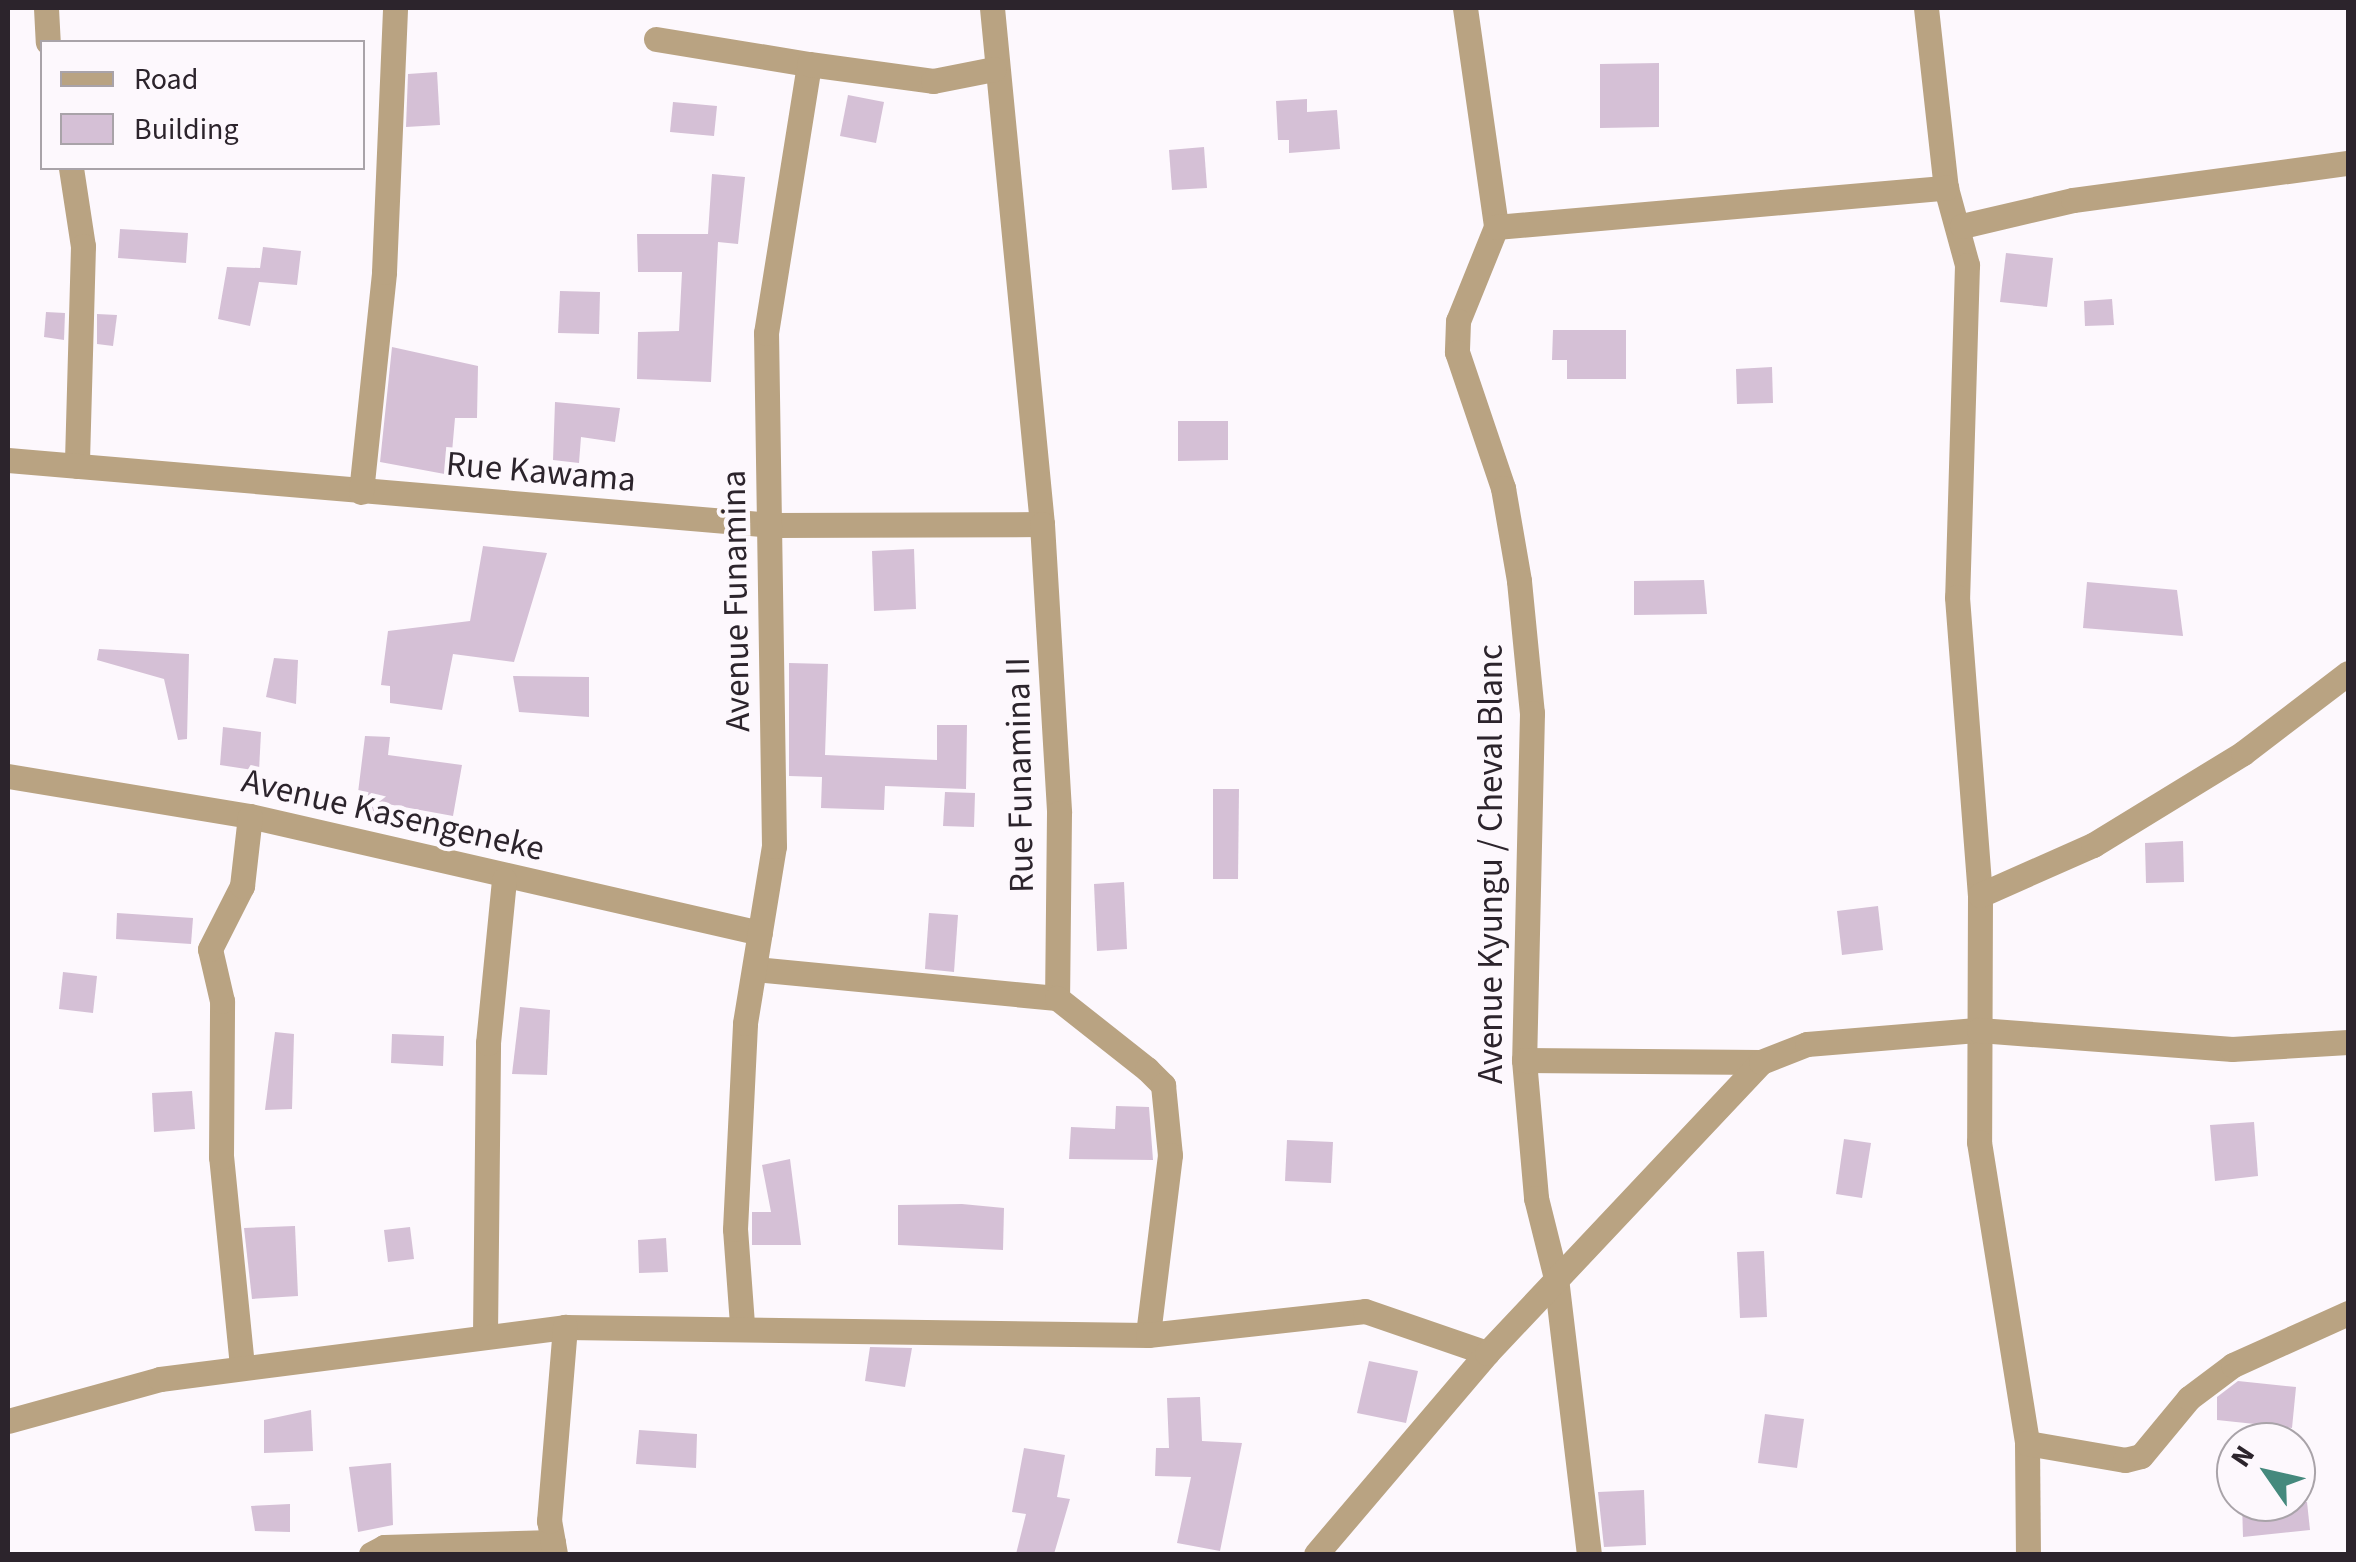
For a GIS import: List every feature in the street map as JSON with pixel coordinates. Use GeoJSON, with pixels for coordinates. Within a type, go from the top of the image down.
{"type":"FeatureCollection","features":[{"type":"Feature","properties":{"kind":"street"},"geometry":{"type":"LineString","coordinates":[[46,8],[48,40]]}},
{"type":"Feature","properties":{"kind":"street"},"geometry":{"type":"LineString","coordinates":[[361,492],[384,272],[395,8]]}},
{"type":"Feature","properties":{"kind":"street"},"geometry":{"type":"LineString","coordinates":[[992,8],[994,69],[1042,524]]}},
{"type":"Feature","properties":{"kind":"street","name":"Avenue Kyungu / Cheval Blanc"},"geometry":{"type":"LineString","coordinates":[[1465,8],[1496,227],[1458,322],[1457,352],[1504,488],[1532,712],[1524,1060],[1536,1198],[1556,1278],[1589,1554]]}},
{"type":"Feature","properties":{"kind":"street"},"geometry":{"type":"LineString","coordinates":[[1926,8],[1946,188],[1962,226],[1957,597],[1980,895],[1979,1142],[2027,1442],[2028,1554]]}},
{"type":"Feature","properties":{"kind":"street"},"geometry":{"type":"LineString","coordinates":[[656,39],[932,81],[994,69]]}},
{"type":"Feature","properties":{"kind":"street","name":"Avenue Funamina"},"geometry":{"type":"LineString","coordinates":[[742,1324],[735,1229],[755,968],[774,846],[772,525],[766,333],[809,64]]}},
{"type":"Feature","properties":{"kind":"street"},"geometry":{"type":"LineString","coordinates":[[1962,226],[2074,200],[2348,163]]}},
{"type":"Feature","properties":{"kind":"street"},"geometry":{"type":"LineString","coordinates":[[71,170],[83,246],[77,466]]}},
{"type":"Feature","properties":{"kind":"street"},"geometry":{"type":"LineString","coordinates":[[1496,227],[1744,200],[1946,188]]}},
{"type":"Feature","properties":{"kind":"street","name":"Rue Kawama"},"geometry":{"type":"LineString","coordinates":[[8,460],[772,525],[1042,524]]}},
{"type":"Feature","properties":{"kind":"street","name":"Rue Funamina II"},"geometry":{"type":"LineString","coordinates":[[1042,524],[1049,551],[1056,998]]}},
{"type":"Feature","properties":{"kind":"street"},"geometry":{"type":"LineString","coordinates":[[1980,895],[2093,845],[2243,753],[2348,673]]}},
{"type":"Feature","properties":{"kind":"street","name":"Avenue Kasengeneke"},"geometry":{"type":"LineString","coordinates":[[8,776],[250,816],[504,880],[760,933]]}},
{"type":"Feature","properties":{"kind":"street"},"geometry":{"type":"LineString","coordinates":[[242,1366],[221,1157],[222,1001],[210,949],[242,886],[250,816]]}},
{"type":"Feature","properties":{"kind":"street"},"geometry":{"type":"LineString","coordinates":[[485,1335],[488,1043],[504,880]]}},
{"type":"Feature","properties":{"kind":"street"},"geometry":{"type":"LineString","coordinates":[[755,968],[1056,998],[1163,1084],[1170,1155],[1148,1335]]}},
{"type":"Feature","properties":{"kind":"street"},"geometry":{"type":"LineString","coordinates":[[1524,1060],[1761,1062],[1807,1044],[1979,1030],[2215,1048],[2348,1042]]}},
{"type":"Feature","properties":{"kind":"street"},"geometry":{"type":"LineString","coordinates":[[1316,1554],[1487,1353],[1761,1062]]}},
{"type":"Feature","properties":{"kind":"street"},"geometry":{"type":"LineString","coordinates":[[8,1421],[242,1366],[565,1326],[742,1324],[968,1337],[1148,1335],[1365,1311],[1487,1353]]}},
{"type":"Feature","properties":{"kind":"street"},"geometry":{"type":"LineString","coordinates":[[2027,1442],[2141,1456],[2189,1398],[2233,1365],[2348,1313]]}},
{"type":"Feature","properties":{"kind":"street"},"geometry":{"type":"LineString","coordinates":[[371,1554],[384,1547],[554,1548],[565,1326]]}},
{"type":"Feature","properties":{"kind":"building"},"geometry":{"type":"Polygon","coordinates":[[[1659,63],[1659,127],[1600,128],[1600,64],[1659,63]]]}},
{"type":"Feature","properties":{"kind":"building"},"geometry":{"type":"Polygon","coordinates":[[[437,72],[440,125],[406,127],[408,74],[437,72]]]}},
{"type":"Feature","properties":{"kind":"building"},"geometry":{"type":"Polygon","coordinates":[[[848,95],[884,102],[876,143],[840,136],[848,95]]]}},
{"type":"Feature","properties":{"kind":"building"},"geometry":{"type":"Polygon","coordinates":[[[1307,99],[1307,112],[1337,110],[1340,149],[1289,153],[1289,140],[1278,140],[1276,101],[1307,99]]]}},
{"type":"Feature","properties":{"kind":"building"},"geometry":{"type":"Polygon","coordinates":[[[673,102],[717,106],[714,136],[670,132],[673,102]]]}},
{"type":"Feature","properties":{"kind":"building"},"geometry":{"type":"Polygon","coordinates":[[[1204,147],[1207,188],[1172,190],[1169,150],[1204,147]]]}},
{"type":"Feature","properties":{"kind":"building"},"geometry":{"type":"Polygon","coordinates":[[[712,174],[745,177],[738,244],[718,242],[711,382],[637,379],[638,332],[679,331],[682,272],[638,272],[637,234],[708,234],[712,174]]]}},
{"type":"Feature","properties":{"kind":"building"},"geometry":{"type":"Polygon","coordinates":[[[120,229],[188,233],[186,263],[118,258],[120,229]]]}},
{"type":"Feature","properties":{"kind":"building"},"geometry":{"type":"Polygon","coordinates":[[[263,247],[301,251],[297,285],[259,282],[250,326],[218,319],[227,267],[260,268],[263,247]]]}},
{"type":"Feature","properties":{"kind":"building"},"geometry":{"type":"Polygon","coordinates":[[[2006,253],[2053,258],[2047,307],[2000,302],[2006,253]]]}},
{"type":"Feature","properties":{"kind":"building"},"geometry":{"type":"Polygon","coordinates":[[[560,291],[600,292],[599,334],[558,333],[560,291]]]}},
{"type":"Feature","properties":{"kind":"building"},"geometry":{"type":"Polygon","coordinates":[[[2112,299],[2114,325],[2085,326],[2084,301],[2112,299]]]}},
{"type":"Feature","properties":{"kind":"building"},"geometry":{"type":"Polygon","coordinates":[[[46,312],[65,313],[64,340],[44,337],[46,312]]]}},
{"type":"Feature","properties":{"kind":"building"},"geometry":{"type":"Polygon","coordinates":[[[97,314],[117,315],[113,346],[97,344],[97,314]]]}},
{"type":"Feature","properties":{"kind":"building"},"geometry":{"type":"Polygon","coordinates":[[[1553,330],[1626,330],[1626,379],[1567,379],[1567,360],[1552,360],[1553,330]]]}},
{"type":"Feature","properties":{"kind":"building"},"geometry":{"type":"Polygon","coordinates":[[[392,347],[478,366],[477,418],[455,418],[450,475],[380,462],[392,347]]]}},
{"type":"Feature","properties":{"kind":"building"},"geometry":{"type":"Polygon","coordinates":[[[1772,367],[1773,403],[1737,404],[1736,369],[1772,367]]]}},
{"type":"Feature","properties":{"kind":"building"},"geometry":{"type":"Polygon","coordinates":[[[555,402],[620,408],[615,442],[581,437],[579,463],[553,460],[555,402]]]}},
{"type":"Feature","properties":{"kind":"building"},"geometry":{"type":"Polygon","coordinates":[[[1178,421],[1228,421],[1228,460],[1178,461],[1178,421]]]}},
{"type":"Feature","properties":{"kind":"building"},"geometry":{"type":"Polygon","coordinates":[[[483,546],[547,553],[514,662],[453,654],[442,710],[390,703],[390,686],[381,685],[388,631],[470,621],[483,546]]]}},
{"type":"Feature","properties":{"kind":"building"},"geometry":{"type":"Polygon","coordinates":[[[914,549],[916,609],[874,611],[872,551],[914,549]]]}},
{"type":"Feature","properties":{"kind":"building"},"geometry":{"type":"Polygon","coordinates":[[[1704,580],[1707,614],[1634,615],[1634,581],[1704,580]]]}},
{"type":"Feature","properties":{"kind":"building"},"geometry":{"type":"Polygon","coordinates":[[[2087,582],[2177,590],[2183,636],[2083,628],[2087,582]]]}},
{"type":"Feature","properties":{"kind":"building"},"geometry":{"type":"Polygon","coordinates":[[[99,649],[189,654],[187,739],[178,740],[164,679],[97,660],[99,649]]]}},
{"type":"Feature","properties":{"kind":"building"},"geometry":{"type":"Polygon","coordinates":[[[274,658],[298,660],[296,704],[266,697],[274,658]]]}},
{"type":"Feature","properties":{"kind":"building"},"geometry":{"type":"Polygon","coordinates":[[[789,663],[828,664],[825,755],[937,760],[937,725],[967,725],[966,789],[885,786],[884,810],[821,808],[822,777],[789,776],[789,663]]]}},
{"type":"Feature","properties":{"kind":"building"},"geometry":{"type":"Polygon","coordinates":[[[513,676],[589,677],[589,717],[519,712],[513,676]]]}},
{"type":"Feature","properties":{"kind":"building"},"geometry":{"type":"Polygon","coordinates":[[[223,727],[261,732],[259,771],[220,765],[223,727]]]}},
{"type":"Feature","properties":{"kind":"building"},"geometry":{"type":"Polygon","coordinates":[[[365,736],[390,737],[388,755],[462,765],[453,816],[382,803],[380,820],[355,817],[365,736]]]}},
{"type":"Feature","properties":{"kind":"building"},"geometry":{"type":"Polygon","coordinates":[[[1213,789],[1239,789],[1238,879],[1213,879],[1213,789]]]}},
{"type":"Feature","properties":{"kind":"building"},"geometry":{"type":"Polygon","coordinates":[[[945,792],[975,793],[974,827],[943,826],[945,792]]]}},
{"type":"Feature","properties":{"kind":"building"},"geometry":{"type":"Polygon","coordinates":[[[2183,841],[2184,882],[2146,883],[2145,843],[2183,841]]]}},
{"type":"Feature","properties":{"kind":"building"},"geometry":{"type":"Polygon","coordinates":[[[1124,882],[1127,949],[1097,951],[1094,884],[1124,882]]]}},
{"type":"Feature","properties":{"kind":"building"},"geometry":{"type":"Polygon","coordinates":[[[1878,906],[1883,950],[1842,955],[1837,911],[1878,906]]]}},
{"type":"Feature","properties":{"kind":"building"},"geometry":{"type":"Polygon","coordinates":[[[117,913],[193,918],[191,944],[116,939],[117,913]]]}},
{"type":"Feature","properties":{"kind":"building"},"geometry":{"type":"Polygon","coordinates":[[[929,913],[958,915],[954,972],[925,969],[929,913]]]}},
{"type":"Feature","properties":{"kind":"building"},"geometry":{"type":"Polygon","coordinates":[[[63,972],[97,976],[93,1013],[59,1009],[63,972]]]}},
{"type":"Feature","properties":{"kind":"building"},"geometry":{"type":"Polygon","coordinates":[[[520,1007],[550,1010],[547,1075],[512,1074],[520,1007]]]}},
{"type":"Feature","properties":{"kind":"building"},"geometry":{"type":"Polygon","coordinates":[[[275,1032],[294,1034],[292,1109],[265,1110],[275,1032]]]}},
{"type":"Feature","properties":{"kind":"building"},"geometry":{"type":"Polygon","coordinates":[[[392,1034],[444,1036],[443,1066],[391,1063],[392,1034]]]}},
{"type":"Feature","properties":{"kind":"building"},"geometry":{"type":"Polygon","coordinates":[[[192,1091],[195,1129],[154,1132],[152,1093],[192,1091]]]}},
{"type":"Feature","properties":{"kind":"building"},"geometry":{"type":"Polygon","coordinates":[[[1116,1106],[1149,1107],[1153,1160],[1069,1159],[1071,1127],[1115,1129],[1116,1106]]]}},
{"type":"Feature","properties":{"kind":"building"},"geometry":{"type":"Polygon","coordinates":[[[2254,1122],[2258,1176],[2215,1181],[2210,1125],[2254,1122]]]}},
{"type":"Feature","properties":{"kind":"building"},"geometry":{"type":"Polygon","coordinates":[[[1844,1139],[1871,1143],[1862,1198],[1836,1194],[1844,1139]]]}},
{"type":"Feature","properties":{"kind":"building"},"geometry":{"type":"Polygon","coordinates":[[[1287,1140],[1333,1142],[1331,1183],[1285,1181],[1287,1140]]]}},
{"type":"Feature","properties":{"kind":"building"},"geometry":{"type":"Polygon","coordinates":[[[790,1159],[801,1245],[752,1245],[752,1212],[771,1212],[762,1165],[790,1159]]]}},
{"type":"Feature","properties":{"kind":"building"},"geometry":{"type":"Polygon","coordinates":[[[898,1205],[1004,1208],[1003,1250],[898,1245],[898,1205]]]}},
{"type":"Feature","properties":{"kind":"building"},"geometry":{"type":"Polygon","coordinates":[[[295,1226],[298,1296],[252,1299],[244,1228],[295,1226]]]}},
{"type":"Feature","properties":{"kind":"building"},"geometry":{"type":"Polygon","coordinates":[[[410,1227],[414,1259],[388,1262],[384,1230],[410,1227]]]}},
{"type":"Feature","properties":{"kind":"building"},"geometry":{"type":"Polygon","coordinates":[[[666,1238],[668,1272],[639,1273],[638,1240],[666,1238]]]}},
{"type":"Feature","properties":{"kind":"building"},"geometry":{"type":"Polygon","coordinates":[[[1764,1251],[1767,1317],[1740,1318],[1737,1252],[1764,1251]]]}},
{"type":"Feature","properties":{"kind":"building"},"geometry":{"type":"Polygon","coordinates":[[[870,1347],[912,1348],[905,1387],[865,1381],[870,1347]]]}},
{"type":"Feature","properties":{"kind":"building"},"geometry":{"type":"Polygon","coordinates":[[[1369,1361],[1418,1371],[1406,1423],[1357,1413],[1369,1361]]]}},
{"type":"Feature","properties":{"kind":"building"},"geometry":{"type":"Polygon","coordinates":[[[2238,1381],[2296,1387],[2293,1422],[2217,1420],[2217,1397],[2238,1381]]]}},
{"type":"Feature","properties":{"kind":"building"},"geometry":{"type":"Polygon","coordinates":[[[1200,1397],[1202,1441],[1242,1443],[1220,1551],[1177,1543],[1191,1477],[1155,1476],[1156,1448],[1169,1448],[1167,1398],[1200,1397]]]}},
{"type":"Feature","properties":{"kind":"building"},"geometry":{"type":"Polygon","coordinates":[[[311,1410],[313,1451],[264,1453],[264,1420],[311,1410]]]}},
{"type":"Feature","properties":{"kind":"building"},"geometry":{"type":"Polygon","coordinates":[[[1765,1414],[1804,1419],[1797,1468],[1758,1463],[1765,1414]]]}},
{"type":"Feature","properties":{"kind":"building"},"geometry":{"type":"Polygon","coordinates":[[[639,1430],[697,1434],[696,1468],[636,1464],[639,1430]]]}},
{"type":"Feature","properties":{"kind":"building"},"geometry":{"type":"Polygon","coordinates":[[[1024,1448],[1065,1455],[1057,1497],[1070,1499],[1054,1554],[1016,1554],[1026,1514],[1012,1512],[1024,1448]]]}},
{"type":"Feature","properties":{"kind":"building"},"geometry":{"type":"Polygon","coordinates":[[[391,1463],[393,1525],[358,1532],[349,1467],[391,1463]]]}},
{"type":"Feature","properties":{"kind":"building"},"geometry":{"type":"Polygon","coordinates":[[[1644,1490],[1646,1545],[1604,1547],[1598,1492],[1644,1490]]]}},
{"type":"Feature","properties":{"kind":"building"},"geometry":{"type":"Polygon","coordinates":[[[290,1504],[290,1532],[255,1531],[251,1506],[290,1504]]]}},
{"type":"Feature","properties":{"kind":"building"},"geometry":{"type":"Polygon","coordinates":[[[2243,1522],[2309,1522],[2310,1530],[2243,1537],[2243,1522]]]}}]}
